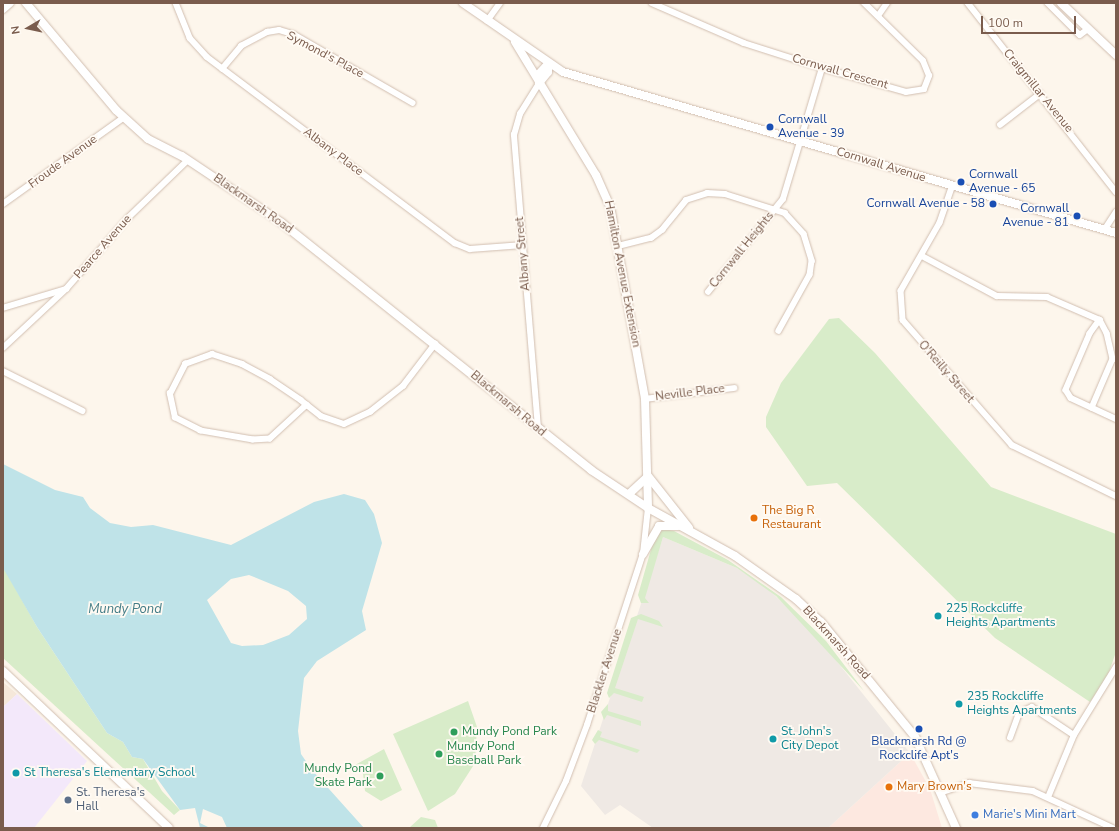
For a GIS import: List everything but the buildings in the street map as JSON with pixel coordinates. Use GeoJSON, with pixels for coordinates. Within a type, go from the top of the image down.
{"type":"FeatureCollection","features":[{"type":"Feature","properties":{"kind":"street"},"geometry":{"type":"LineString","coordinates":[[3,8],[10,3]]}},
{"type":"Feature","properties":{"kind":"street","name":"Blackmarsh Road"},"geometry":{"type":"LineString","coordinates":[[26,3],[123,118],[148,139],[188,160],[282,223],[435,344],[538,430],[591,470],[630,493],[648,508],[690,530],[768,577],[820,622],[915,737],[956,828]]}},
{"type":"Feature","properties":{"kind":"street","name":"Albany Place"},"geometry":{"type":"LineString","coordinates":[[176,3],[190,38],[222,69],[455,243],[470,249],[523,245]]}},
{"type":"Feature","properties":{"kind":"street","name":"Cornwall Avenue"},"geometry":{"type":"LineString","coordinates":[[463,3],[515,42],[548,64],[572,75],[1116,233]]}},
{"type":"Feature","properties":{"kind":"street"},"geometry":{"type":"LineString","coordinates":[[487,21],[500,3]]}},
{"type":"Feature","properties":{"kind":"street","name":"Cornwall Crescent"},"geometry":{"type":"LineString","coordinates":[[652,3],[744,43],[822,68],[906,92],[924,89],[929,76],[925,64],[864,3]]}},
{"type":"Feature","properties":{"kind":"street"},"geometry":{"type":"LineString","coordinates":[[878,16],[887,3]]}},
{"type":"Feature","properties":{"kind":"street","name":"Craigmillar Avenue"},"geometry":{"type":"LineString","coordinates":[[968,3],[1116,192]]}},
{"type":"Feature","properties":{"kind":"street"},"geometry":{"type":"LineString","coordinates":[[1048,3],[1080,35],[1088,29]]}},
{"type":"Feature","properties":{"kind":"street"},"geometry":{"type":"LineString","coordinates":[[1061,3],[1116,55]]}},
{"type":"Feature","properties":{"kind":"street","name":"Symond's Place"},"geometry":{"type":"LineString","coordinates":[[222,69],[241,46],[267,32],[279,30],[293,34],[413,103]]}},
{"type":"Feature","properties":{"kind":"street","name":"Hamilton Avenue Extension"},"geometry":{"type":"LineString","coordinates":[[515,42],[604,190],[618,246],[645,399],[648,508]]}},
{"type":"Feature","properties":{"kind":"street","name":"Albany Street"},"geometry":{"type":"LineString","coordinates":[[538,430],[514,135],[520,114],[539,83],[548,72],[548,64]]}},
{"type":"Feature","properties":{"kind":"street","name":"Cornwall Heights"},"geometry":{"type":"LineString","coordinates":[[708,292],[776,209],[787,188],[822,68]]}},
{"type":"Feature","properties":{"kind":"street"},"geometry":{"type":"LineString","coordinates":[[1000,126],[1040,94]]}},
{"type":"Feature","properties":{"kind":"street","name":"Froude Avenue"},"geometry":{"type":"LineString","coordinates":[[3,204],[123,118]]}},
{"type":"Feature","properties":{"kind":"street","name":"Pearce Avenue"},"geometry":{"type":"LineString","coordinates":[[3,308],[66,289],[128,218],[188,160]]}},
{"type":"Feature","properties":{"kind":"street","name":"Craigmillar Avenue"},"geometry":{"type":"LineString","coordinates":[[1107,180],[1116,197]]}},
{"type":"Feature","properties":{"kind":"street","name":"O'Reilly Street"},"geometry":{"type":"LineString","coordinates":[[953,186],[922,256],[900,297],[901,314],[910,330],[1012,446],[1116,496]]}},
{"type":"Feature","properties":{"kind":"street","name":"Cornwall Heights"},"geometry":{"type":"LineString","coordinates":[[618,246],[651,238],[662,230],[686,200],[701,194],[725,194],[776,209],[799,226],[812,261],[810,274],[779,331]]}},
{"type":"Feature","properties":{"kind":"street"},"geometry":{"type":"LineString","coordinates":[[1105,229],[1116,212]]}},
{"type":"Feature","properties":{"kind":"street"},"geometry":{"type":"LineString","coordinates":[[922,256],[994,294],[1047,297],[1100,320],[1107,333],[1113,358],[1092,408]]}},
{"type":"Feature","properties":{"kind":"street"},"geometry":{"type":"LineString","coordinates":[[3,348],[66,289]]}},
{"type":"Feature","properties":{"kind":"street"},"geometry":{"type":"LineString","coordinates":[[1100,320],[1090,334],[1066,388],[1069,396],[1116,419]]}},
{"type":"Feature","properties":{"kind":"street"},"geometry":{"type":"LineString","coordinates":[[307,405],[270,439],[253,440],[201,431],[175,418],[170,394],[185,364],[212,354],[242,364],[307,405],[321,416],[344,424],[351,421],[404,386],[435,344]]}},
{"type":"Feature","properties":{"kind":"street"},"geometry":{"type":"LineString","coordinates":[[3,371],[83,411]]}},
{"type":"Feature","properties":{"kind":"street","name":"Neville Place"},"geometry":{"type":"LineString","coordinates":[[645,399],[734,388]]}},
{"type":"Feature","properties":{"kind":"street"},"geometry":{"type":"LineString","coordinates":[[630,493],[642,485],[648,475],[690,530]]}},
{"type":"Feature","properties":{"kind":"street","name":"Blackler Avenue"},"geometry":{"type":"LineString","coordinates":[[543,828],[580,746],[643,554],[648,508]]}},
{"type":"Feature","properties":{"kind":"street"},"geometry":{"type":"LineString","coordinates":[[643,554],[659,526],[671,524],[690,530]]}},
{"type":"Feature","properties":{"kind":"street"},"geometry":{"type":"LineString","coordinates":[[1049,795],[1074,735],[1116,667]]}},
{"type":"Feature","properties":{"kind":"street"},"geometry":{"type":"LineString","coordinates":[[3,671],[169,828]]}},
{"type":"Feature","properties":{"kind":"street"},"geometry":{"type":"LineString","coordinates":[[1010,738],[1019,713],[1032,706],[1074,735]]}},
{"type":"Feature","properties":{"kind":"street"},"geometry":{"type":"LineString","coordinates":[[940,793],[977,783],[1049,795],[1115,828]]}},
{"type":"Feature","properties":{"kind":"shaded area"},"geometry":{"type":"Polygon","coordinates":[[[663,537],[737,568],[766,587],[815,634],[910,753],[828,828],[653,828],[620,805],[605,815],[581,786],[663,537]]]}},
{"type":"Feature","properties":{"kind":"shaded area"},"geometry":{"type":"Polygon","coordinates":[[[3,682],[17,694],[3,707],[3,682]]]}},
{"type":"Feature","properties":{"kind":"shaded area"},"geometry":{"type":"Polygon","coordinates":[[[17,694],[87,761],[34,828],[3,828],[3,707],[17,694]]]}},
{"type":"Feature","properties":{"kind":"shaded area"},"geometry":{"type":"Polygon","coordinates":[[[910,753],[930,789],[942,828],[828,828],[910,753]]]}},
{"type":"Feature","properties":{"kind":"green space"},"geometry":{"type":"Polygon","coordinates":[[[839,318],[875,353],[991,487],[1116,534],[1116,652],[1108,675],[1090,702],[995,638],[837,483],[807,486],[766,427],[766,417],[781,383],[829,319],[839,318]]]}},
{"type":"Feature","properties":{"kind":"green space"},"geometry":{"type":"Polygon","coordinates":[[[664,529],[674,531],[728,560],[781,597],[826,641],[864,691],[776,596],[737,568],[663,537],[645,598],[649,603],[641,603],[638,595],[652,546],[656,535],[664,529]]]}},
{"type":"Feature","properties":{"kind":"green space"},"geometry":{"type":"Polygon","coordinates":[[[3,566],[37,627],[107,733],[123,742],[132,757],[143,759],[162,791],[180,810],[174,815],[3,658],[3,566]]]}},
{"type":"Feature","properties":{"kind":"green space"},"geometry":{"type":"Polygon","coordinates":[[[641,614],[659,621],[663,627],[638,619],[615,688],[644,697],[642,702],[614,693],[609,698],[607,693],[631,618],[641,614]]]}},
{"type":"Feature","properties":{"kind":"green space","name":"Mundy Pond Baseball Park"},"geometry":{"type":"Polygon","coordinates":[[[468,701],[477,727],[475,763],[455,794],[428,811],[393,734],[468,701]]]}},
{"type":"Feature","properties":{"kind":"green space"},"geometry":{"type":"Polygon","coordinates":[[[608,704],[608,711],[641,721],[641,726],[607,715],[604,720],[601,712],[608,704]]]}},
{"type":"Feature","properties":{"kind":"green space"},"geometry":{"type":"Polygon","coordinates":[[[598,730],[602,732],[600,737],[640,750],[637,753],[599,740],[595,744],[592,740],[598,730]]]}},
{"type":"Feature","properties":{"kind":"green space","name":"Mundy Pond Skate Park"},"geometry":{"type":"Polygon","coordinates":[[[384,749],[402,790],[381,801],[365,791],[363,774],[355,765],[384,749]]]}},
{"type":"Feature","properties":{"kind":"green space"},"geometry":{"type":"Polygon","coordinates":[[[421,817],[435,820],[438,828],[409,828],[421,817]]]}},
{"type":"Feature","properties":{"kind":"water","name":"Mundy Pond"},"geometry":{"type":"Polygon","coordinates":[[[3,464],[55,490],[83,497],[90,508],[110,523],[131,527],[153,525],[231,545],[314,502],[344,494],[365,500],[374,514],[382,543],[362,611],[366,630],[317,661],[304,678],[298,731],[301,754],[312,770],[364,828],[227,828],[222,817],[203,809],[200,823],[210,828],[200,828],[195,808],[180,810],[143,759],[132,757],[123,742],[107,733],[37,627],[3,568],[3,464]],[[249,575],[231,579],[207,600],[231,643],[242,646],[263,645],[289,635],[307,619],[306,606],[288,591],[249,575]]]}},
{"type":"Feature","properties":{"kind":"place","name":"Cornwall Avenue - 39"},"geometry":{"type":"Point","coordinates":[770,127]}},
{"type":"Feature","properties":{"kind":"place","name":"Cornwall Avenue - 65"},"geometry":{"type":"Point","coordinates":[961,182]}},
{"type":"Feature","properties":{"kind":"place","name":"Cornwall Avenue - 58"},"geometry":{"type":"Point","coordinates":[993,204]}},
{"type":"Feature","properties":{"kind":"place","name":"Cornwall Avenue - 81"},"geometry":{"type":"Point","coordinates":[1077,216]}},
{"type":"Feature","properties":{"kind":"place","name":"The Big R Restaurant"},"geometry":{"type":"Point","coordinates":[754,518]}},
{"type":"Feature","properties":{"kind":"place","name":"225 Rockcliffe Heights Apartments"},"geometry":{"type":"Point","coordinates":[938,616]}},
{"type":"Feature","properties":{"kind":"place","name":"235 Rockcliffe Heights Apartments"},"geometry":{"type":"Point","coordinates":[959,704]}},
{"type":"Feature","properties":{"kind":"place","name":"Blackmarsh Rd @ Rockclife Apt's"},"geometry":{"type":"Point","coordinates":[919,729]}},
{"type":"Feature","properties":{"kind":"place","name":"Mundy Pond Park"},"geometry":{"type":"Point","coordinates":[454,732]}},
{"type":"Feature","properties":{"kind":"place","name":"St. John's City Depot"},"geometry":{"type":"Point","coordinates":[773,739]}},
{"type":"Feature","properties":{"kind":"place","name":"Mundy Pond Baseball Park"},"geometry":{"type":"Point","coordinates":[439,754]}},
{"type":"Feature","properties":{"kind":"place","name":"St Theresa's Elementary School"},"geometry":{"type":"Point","coordinates":[16,773]}},
{"type":"Feature","properties":{"kind":"place","name":"Mundy Pond Skate Park"},"geometry":{"type":"Point","coordinates":[380,776]}},
{"type":"Feature","properties":{"kind":"place","name":"Mary Brown's"},"geometry":{"type":"Point","coordinates":[889,787]}},
{"type":"Feature","properties":{"kind":"place","name":"St. Theresa's Hall"},"geometry":{"type":"Point","coordinates":[68,800]}},
{"type":"Feature","properties":{"kind":"place","name":"Marie's Mini Mart"},"geometry":{"type":"Point","coordinates":[975,815]}}]}
